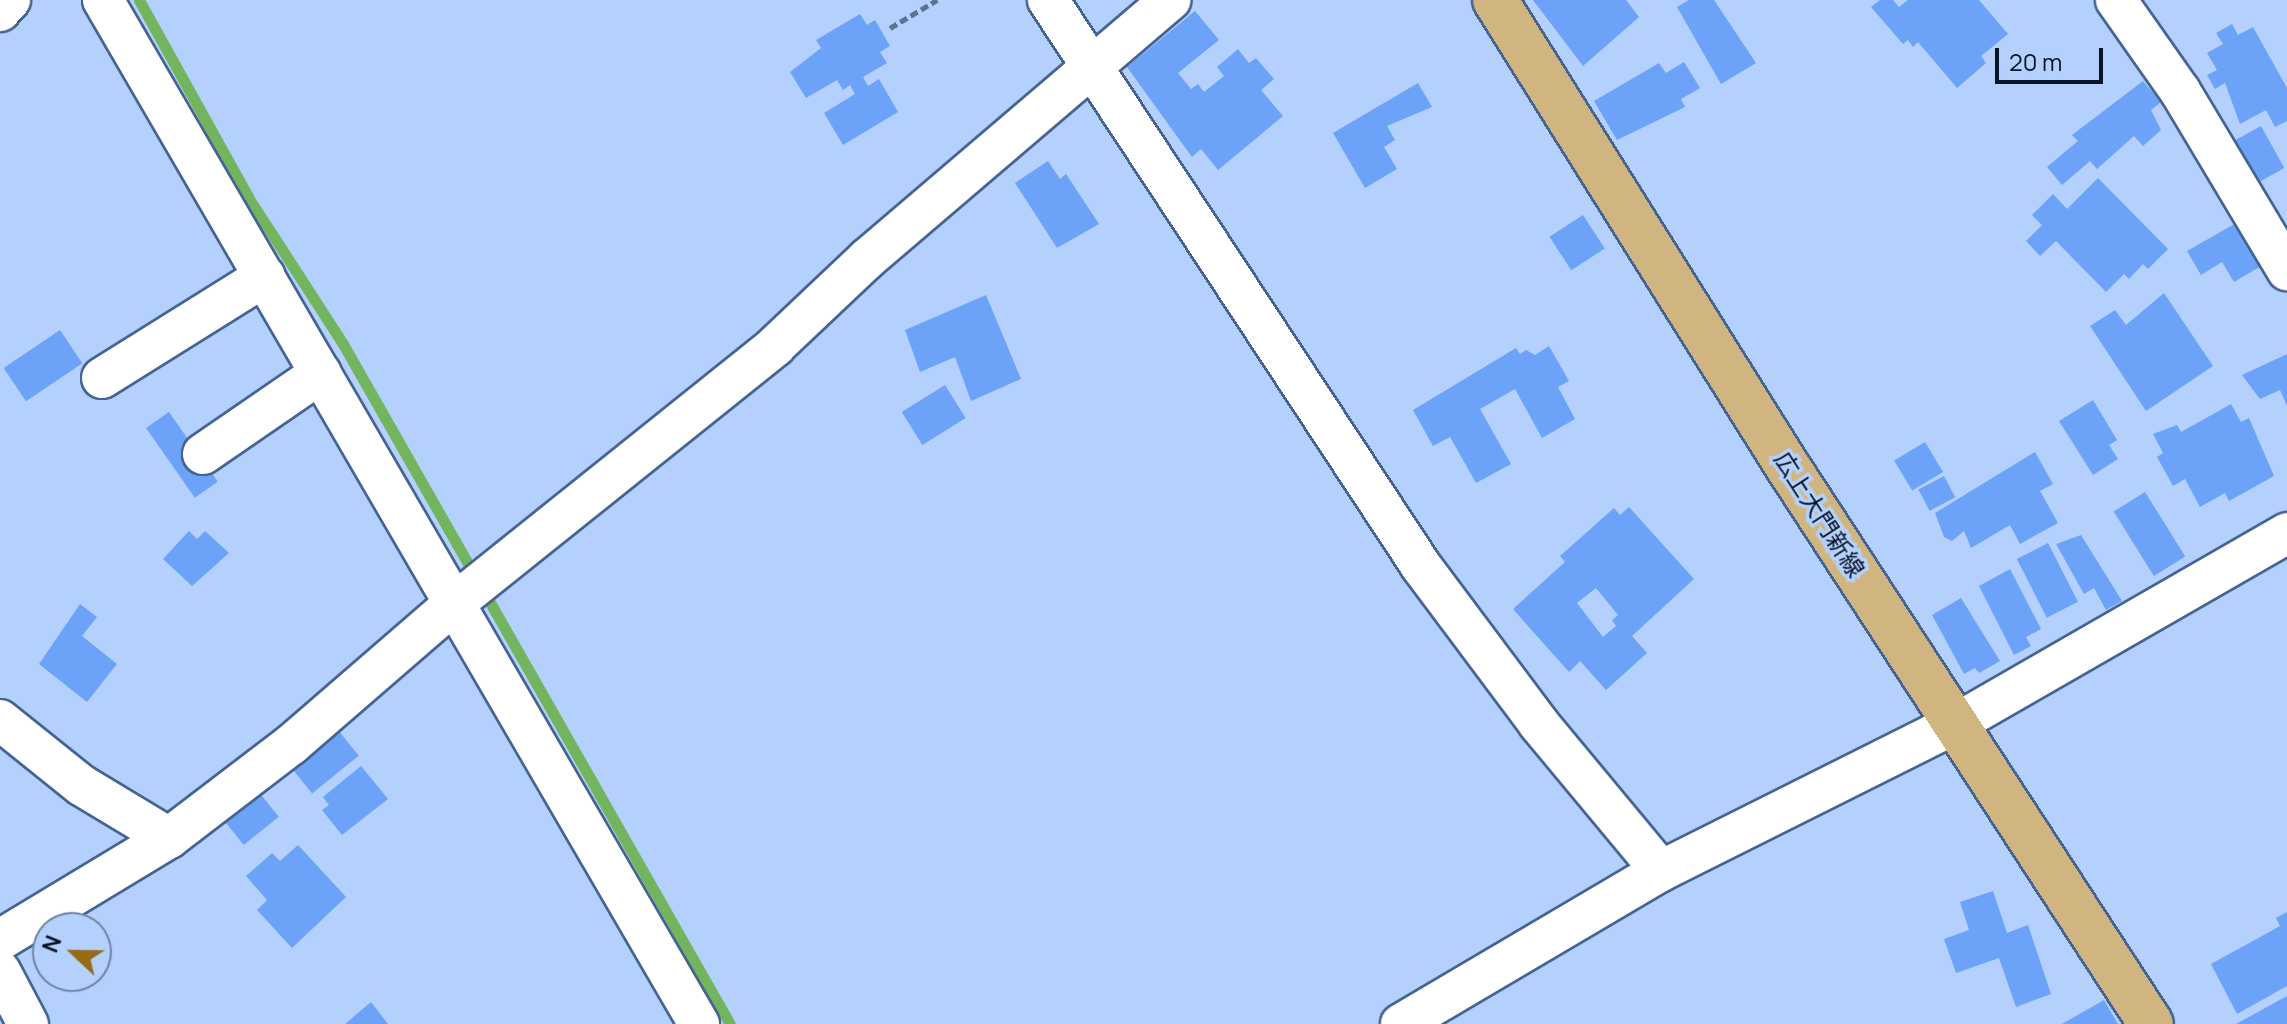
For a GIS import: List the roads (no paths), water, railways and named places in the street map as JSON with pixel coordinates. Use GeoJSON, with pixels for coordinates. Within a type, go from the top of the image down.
{"type":"FeatureCollection","features":[{"type":"Feature","properties":{"kind":"main road","name":"広上大門新線"},"geometry":{"type":"LineString","coordinates":[[1495,0],[1786,464],[2151,1024]]}},
{"type":"Feature","properties":{"kind":"street"},"geometry":{"type":"LineString","coordinates":[[0,11],[10,0]]}},
{"type":"Feature","properties":{"kind":"street"},"geometry":{"type":"LineString","coordinates":[[103,0],[699,1024]]}},
{"type":"Feature","properties":{"kind":"street"},"geometry":{"type":"LineString","coordinates":[[1048,0],[1421,566],[1539,724],[1661,871]]}},
{"type":"Feature","properties":{"kind":"street"},"geometry":{"type":"LineString","coordinates":[[0,940],[169,838],[292,744],[456,602],[775,346],[1089,66],[1170,0]]}},
{"type":"Feature","properties":{"kind":"street"},"geometry":{"type":"LineString","coordinates":[[2116,0],[2180,91],[2287,270]]}},
{"type":"Feature","properties":{"kind":"street"},"geometry":{"type":"LineString","coordinates":[[102,378],[265,276]]}},
{"type":"Feature","properties":{"kind":"street"},"geometry":{"type":"LineString","coordinates":[[203,454],[321,373]]}},
{"type":"Feature","properties":{"kind":"street"},"geometry":{"type":"LineString","coordinates":[[1406,1023],[1661,871],[1957,723],[2287,533]]}},
{"type":"Feature","properties":{"kind":"street"},"geometry":{"type":"LineString","coordinates":[[0,720],[81,785],[169,838]]}},
{"type":"Feature","properties":{"kind":"street"},"geometry":{"type":"LineString","coordinates":[[0,971],[28,1024]]}},
{"type":"Feature","properties":{"kind":"waterway"},"geometry":{"type":"LineString","coordinates":[[139,0],[248,197],[343,344],[730,1024]]}}]}
